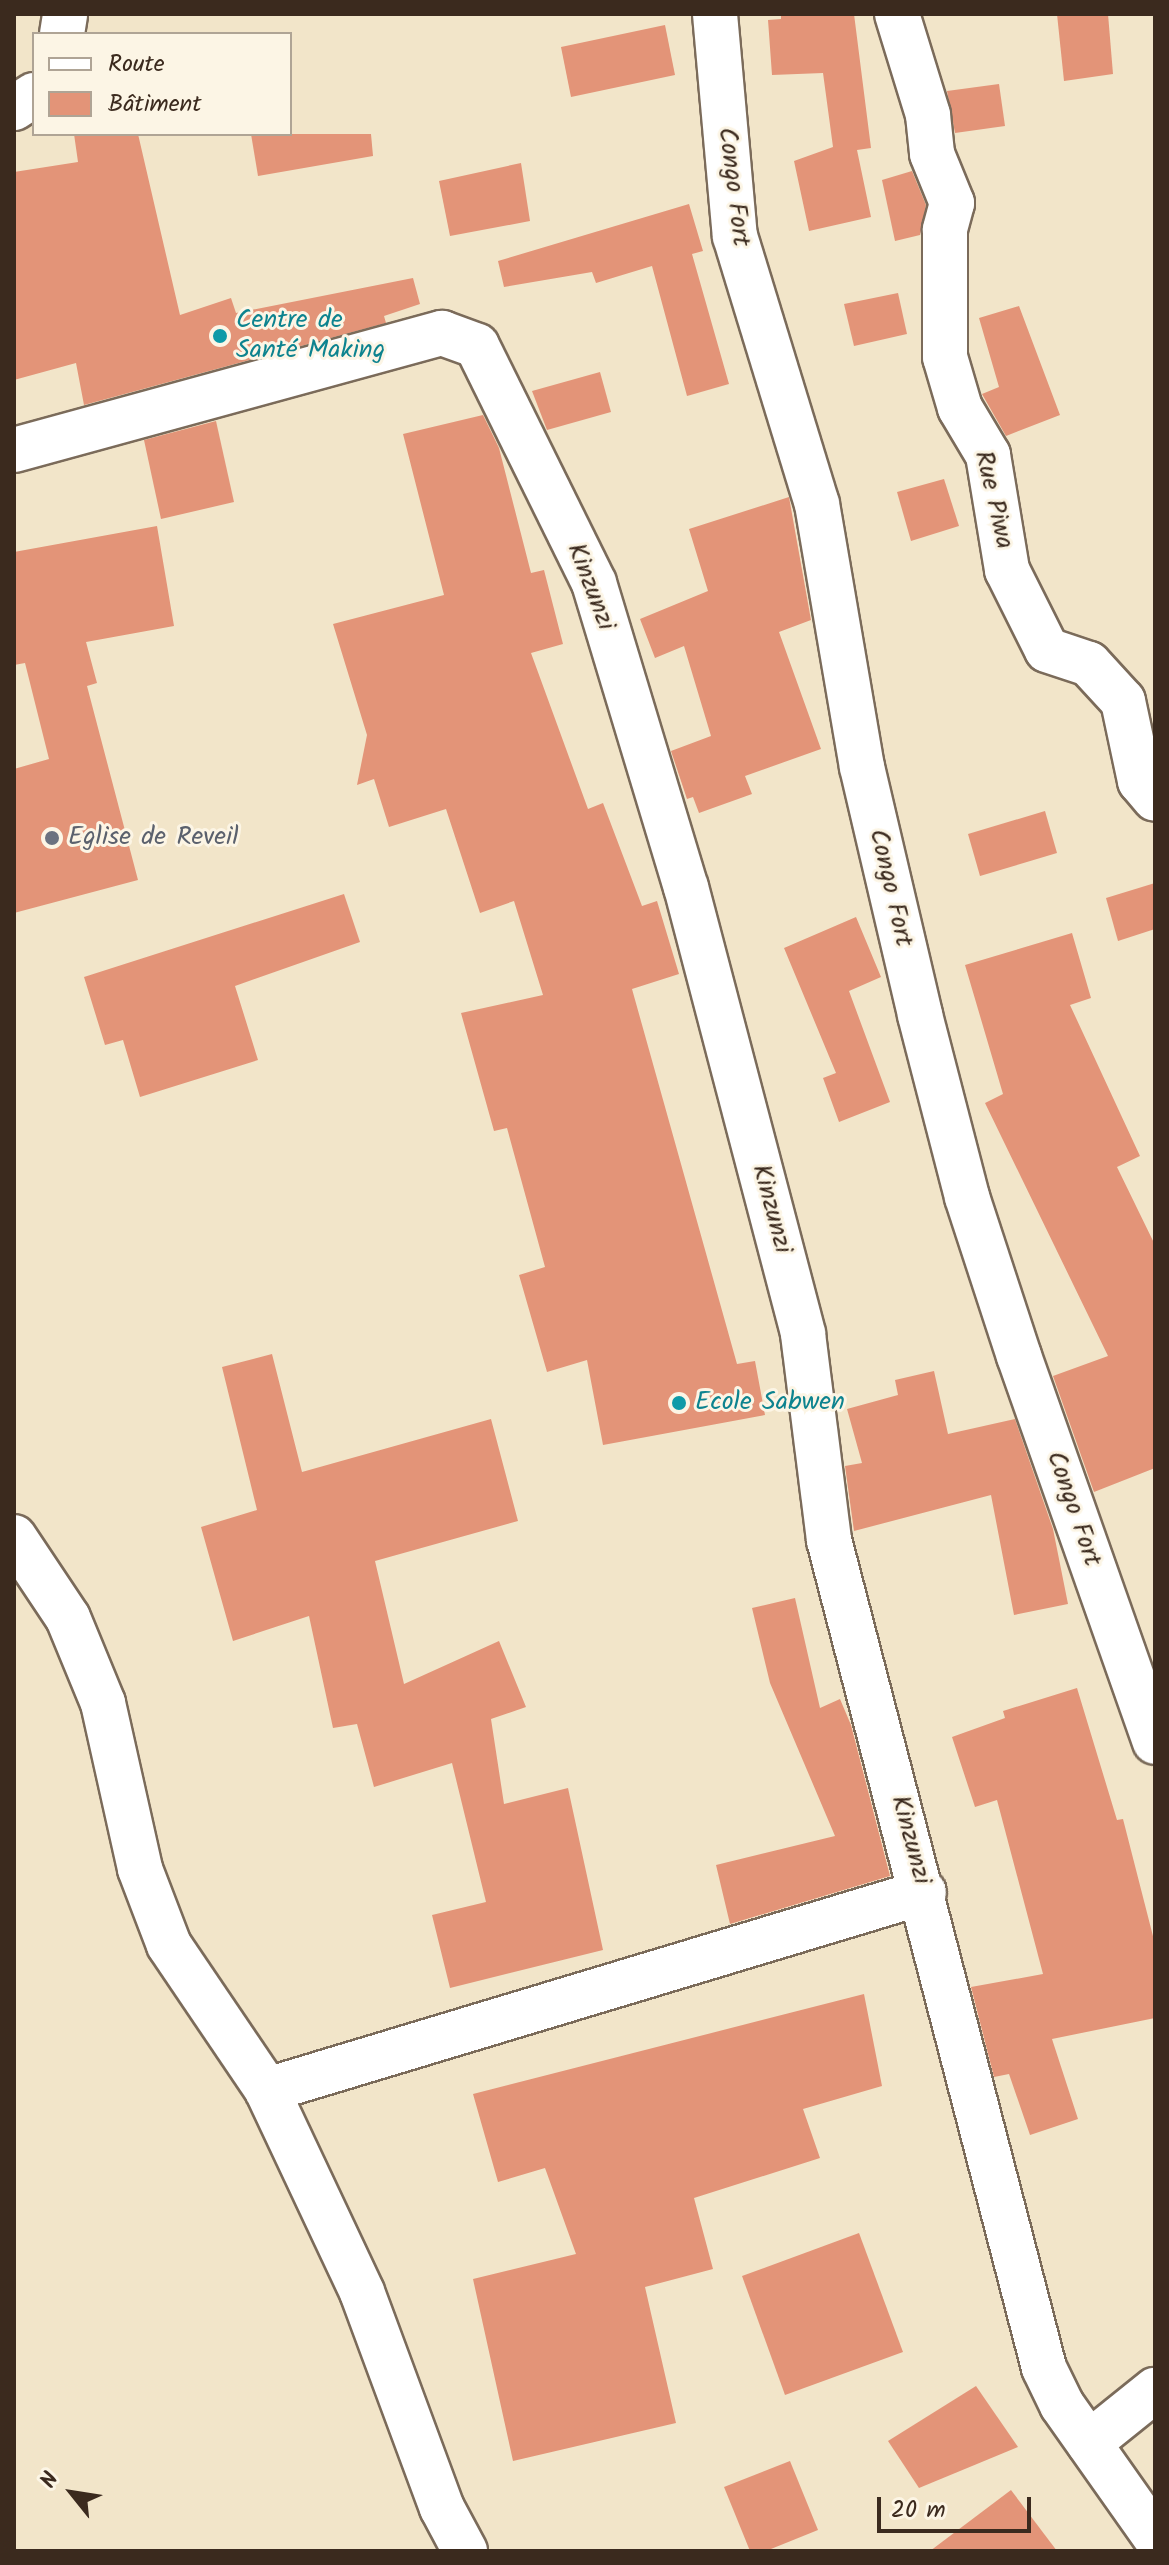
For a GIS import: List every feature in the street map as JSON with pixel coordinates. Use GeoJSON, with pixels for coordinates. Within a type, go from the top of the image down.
{"type":"FeatureCollection","features":[{"type":"Feature","properties":{"kind":"street","name":"Congo Fort"},"geometry":{"type":"LineString","coordinates":[[715,14],[735,236],[817,504],[862,767],[920,1015],[967,1197],[1009,1327],[1155,1742]]}},
{"type":"Feature","properties":{"kind":"street","name":"Rue Piwa"},"geometry":{"type":"LineString","coordinates":[[897,14],[928,115],[932,154],[952,203],[945,230],[945,357],[960,408],[988,455],[1007,570],[1047,650],[1089,664],[1123,701],[1140,781],[1155,799]]}},
{"type":"Feature","properties":{"kind":"street"},"geometry":{"type":"LineString","coordinates":[[14,108],[32,96]]}},
{"type":"Feature","properties":{"kind":"street","name":"Kinzunzi"},"geometry":{"type":"LineString","coordinates":[[14,450],[442,333],[477,346],[594,583],[686,887],[803,1334],[829,1540],[924,1892],[995,2195],[1044,2368],[1089,2443],[1155,2537]]}},
{"type":"Feature","properties":{"kind":"street"},"geometry":{"type":"LineString","coordinates":[[14,1537],[68,1618],[103,1703],[140,1869],[169,1945],[267,2090],[362,2292],[442,2508],[465,2551]]}},
{"type":"Feature","properties":{"kind":"street"},"geometry":{"type":"LineString","coordinates":[[267,2090],[924,1892]]}},
{"type":"Feature","properties":{"kind":"street"},"geometry":{"type":"LineString","coordinates":[[1089,2443],[1155,2390]]}},
{"type":"Feature","properties":{"kind":"building"},"geometry":{"type":"Polygon","coordinates":[[[781,14],[854,14],[871,148],[857,150],[871,217],[809,231],[794,161],[833,147],[823,73],[772,75],[768,20],[781,19],[781,14]]]}},
{"type":"Feature","properties":{"kind":"building"},"geometry":{"type":"Polygon","coordinates":[[[1057,14],[1108,14],[1113,74],[1064,81],[1057,14]]]}},
{"type":"Feature","properties":{"kind":"building"},"geometry":{"type":"Polygon","coordinates":[[[665,25],[675,75],[571,97],[561,47],[665,25]]]}},
{"type":"Feature","properties":{"kind":"building"},"geometry":{"type":"Polygon","coordinates":[[[999,84],[1005,126],[955,133],[947,91],[999,84]]]}},
{"type":"Feature","properties":{"kind":"building"},"geometry":{"type":"Polygon","coordinates":[[[371,134],[373,156],[258,176],[251,136],[371,134]]]}},
{"type":"Feature","properties":{"kind":"building"},"geometry":{"type":"Polygon","coordinates":[[[74,136],[138,136],[180,315],[231,298],[236,313],[413,278],[420,304],[384,316],[386,323],[84,405],[76,363],[14,380],[14,172],[78,162],[74,136]]]}},
{"type":"Feature","properties":{"kind":"building"},"geometry":{"type":"Polygon","coordinates":[[[521,163],[530,221],[450,236],[439,181],[521,163]]]}},
{"type":"Feature","properties":{"kind":"building"},"geometry":{"type":"Polygon","coordinates":[[[912,171],[926,205],[920,235],[895,241],[882,180],[912,171]]]}},
{"type":"Feature","properties":{"kind":"building"},"geometry":{"type":"Polygon","coordinates":[[[689,204],[703,251],[692,254],[729,384],[687,396],[652,266],[596,283],[592,272],[504,287],[498,261],[689,204]]]}},
{"type":"Feature","properties":{"kind":"building"},"geometry":{"type":"Polygon","coordinates":[[[898,293],[907,334],[854,346],[844,304],[898,293]]]}},
{"type":"Feature","properties":{"kind":"building"},"geometry":{"type":"Polygon","coordinates":[[[1019,306],[1060,415],[1006,436],[982,394],[999,387],[979,318],[1019,306]]]}},
{"type":"Feature","properties":{"kind":"building"},"geometry":{"type":"Polygon","coordinates":[[[600,372],[611,412],[547,430],[532,391],[600,372]]]}},
{"type":"Feature","properties":{"kind":"building"},"geometry":{"type":"Polygon","coordinates":[[[483,415],[499,448],[531,573],[544,570],[563,644],[531,653],[588,809],[603,803],[642,906],[657,901],[679,974],[632,989],[737,1364],[755,1361],[765,1415],[603,1445],[587,1360],[547,1372],[519,1275],[545,1267],[507,1128],[494,1131],[461,1013],[543,995],[514,901],[480,913],[446,809],[389,827],[374,779],[357,785],[367,735],[333,624],[444,595],[403,434],[483,415]]]}},
{"type":"Feature","properties":{"kind":"building"},"geometry":{"type":"Polygon","coordinates":[[[216,421],[234,502],[161,519],[144,440],[216,421]]]}},
{"type":"Feature","properties":{"kind":"building"},"geometry":{"type":"Polygon","coordinates":[[[944,479],[959,526],[911,541],[897,492],[944,479]]]}},
{"type":"Feature","properties":{"kind":"building"},"geometry":{"type":"Polygon","coordinates":[[[789,497],[811,620],[779,632],[821,749],[745,776],[752,794],[699,813],[693,797],[687,799],[671,751],[711,736],[684,646],[655,658],[640,619],[708,591],[689,529],[789,497]]]}},
{"type":"Feature","properties":{"kind":"building"},"geometry":{"type":"Polygon","coordinates":[[[157,526],[174,626],[86,642],[97,683],[87,686],[138,880],[14,913],[14,769],[49,759],[25,663],[14,665],[14,552],[157,526]]]}},
{"type":"Feature","properties":{"kind":"building"},"geometry":{"type":"Polygon","coordinates":[[[1045,811],[1057,853],[980,876],[968,834],[1045,811]]]}},
{"type":"Feature","properties":{"kind":"building"},"geometry":{"type":"Polygon","coordinates":[[[1155,883],[1155,929],[1118,941],[1106,898],[1155,883]]]}},
{"type":"Feature","properties":{"kind":"building"},"geometry":{"type":"Polygon","coordinates":[[[344,894],[360,942],[235,986],[258,1060],[140,1097],[123,1040],[105,1045],[84,977],[344,894]]]}},
{"type":"Feature","properties":{"kind":"building"},"geometry":{"type":"Polygon","coordinates":[[[856,917],[881,977],[849,991],[890,1102],[839,1122],[823,1078],[836,1073],[784,948],[856,917]]]}},
{"type":"Feature","properties":{"kind":"building"},"geometry":{"type":"Polygon","coordinates":[[[1072,933],[1091,998],[1070,1005],[1140,1156],[1117,1167],[1155,1245],[1155,1468],[1094,1492],[1053,1376],[1108,1356],[985,1103],[1003,1094],[965,965],[1072,933]]]}},
{"type":"Feature","properties":{"kind":"building"},"geometry":{"type":"Polygon","coordinates":[[[272,1354],[302,1472],[491,1419],[518,1521],[375,1561],[404,1684],[499,1641],[526,1707],[491,1719],[504,1804],[568,1788],[603,1950],[450,1988],[432,1915],[486,1902],[452,1763],[374,1787],[357,1724],[333,1728],[309,1616],[233,1641],[201,1527],[257,1510],[222,1367],[272,1354]]]}},
{"type":"Feature","properties":{"kind":"building"},"geometry":{"type":"Polygon","coordinates":[[[934,1371],[948,1434],[1015,1419],[1053,1529],[1068,1604],[1014,1615],[991,1495],[854,1531],[845,1466],[862,1463],[847,1409],[898,1395],[895,1380],[934,1371]]]}},
{"type":"Feature","properties":{"kind":"building"},"geometry":{"type":"Polygon","coordinates":[[[795,1598],[820,1708],[840,1699],[851,1725],[890,1876],[730,1924],[716,1865],[835,1836],[770,1683],[752,1608],[795,1598]]]}},
{"type":"Feature","properties":{"kind":"building"},"geometry":{"type":"Polygon","coordinates":[[[1077,1688],[1117,1820],[1123,1819],[1155,1944],[1155,2018],[1052,2039],[1078,2119],[1030,2135],[1009,2074],[994,2077],[971,1987],[1043,1974],[997,1800],[975,1807],[952,1737],[1005,1718],[1003,1711],[1077,1688]]]}},
{"type":"Feature","properties":{"kind":"building"},"geometry":{"type":"Polygon","coordinates":[[[864,1994],[882,2086],[803,2109],[820,2158],[694,2198],[713,2269],[645,2287],[676,2423],[513,2461],[473,2279],[576,2254],[545,2168],[498,2182],[473,2094],[864,1994]]]}},
{"type":"Feature","properties":{"kind":"building"},"geometry":{"type":"Polygon","coordinates":[[[859,2233],[903,2352],[785,2395],[742,2276],[859,2233]]]}},
{"type":"Feature","properties":{"kind":"building"},"geometry":{"type":"Polygon","coordinates":[[[976,2386],[1018,2447],[919,2488],[888,2441],[976,2386]]]}},
{"type":"Feature","properties":{"kind":"building"},"geometry":{"type":"Polygon","coordinates":[[[790,2461],[818,2530],[766,2551],[750,2551],[724,2487],[790,2461]]]}},
{"type":"Feature","properties":{"kind":"building"},"geometry":{"type":"Polygon","coordinates":[[[1011,2490],[1057,2551],[930,2551],[1011,2490]]]}},
{"type":"Feature","properties":{"kind":"place","name":"Centre de Santé Making"},"geometry":{"type":"Point","coordinates":[220,336]}},
{"type":"Feature","properties":{"kind":"place","name":"Eglise de Reveil"},"geometry":{"type":"Point","coordinates":[52,838]}},
{"type":"Feature","properties":{"kind":"place","name":"Ecole Sabwen"},"geometry":{"type":"Point","coordinates":[679,1403]}}]}
